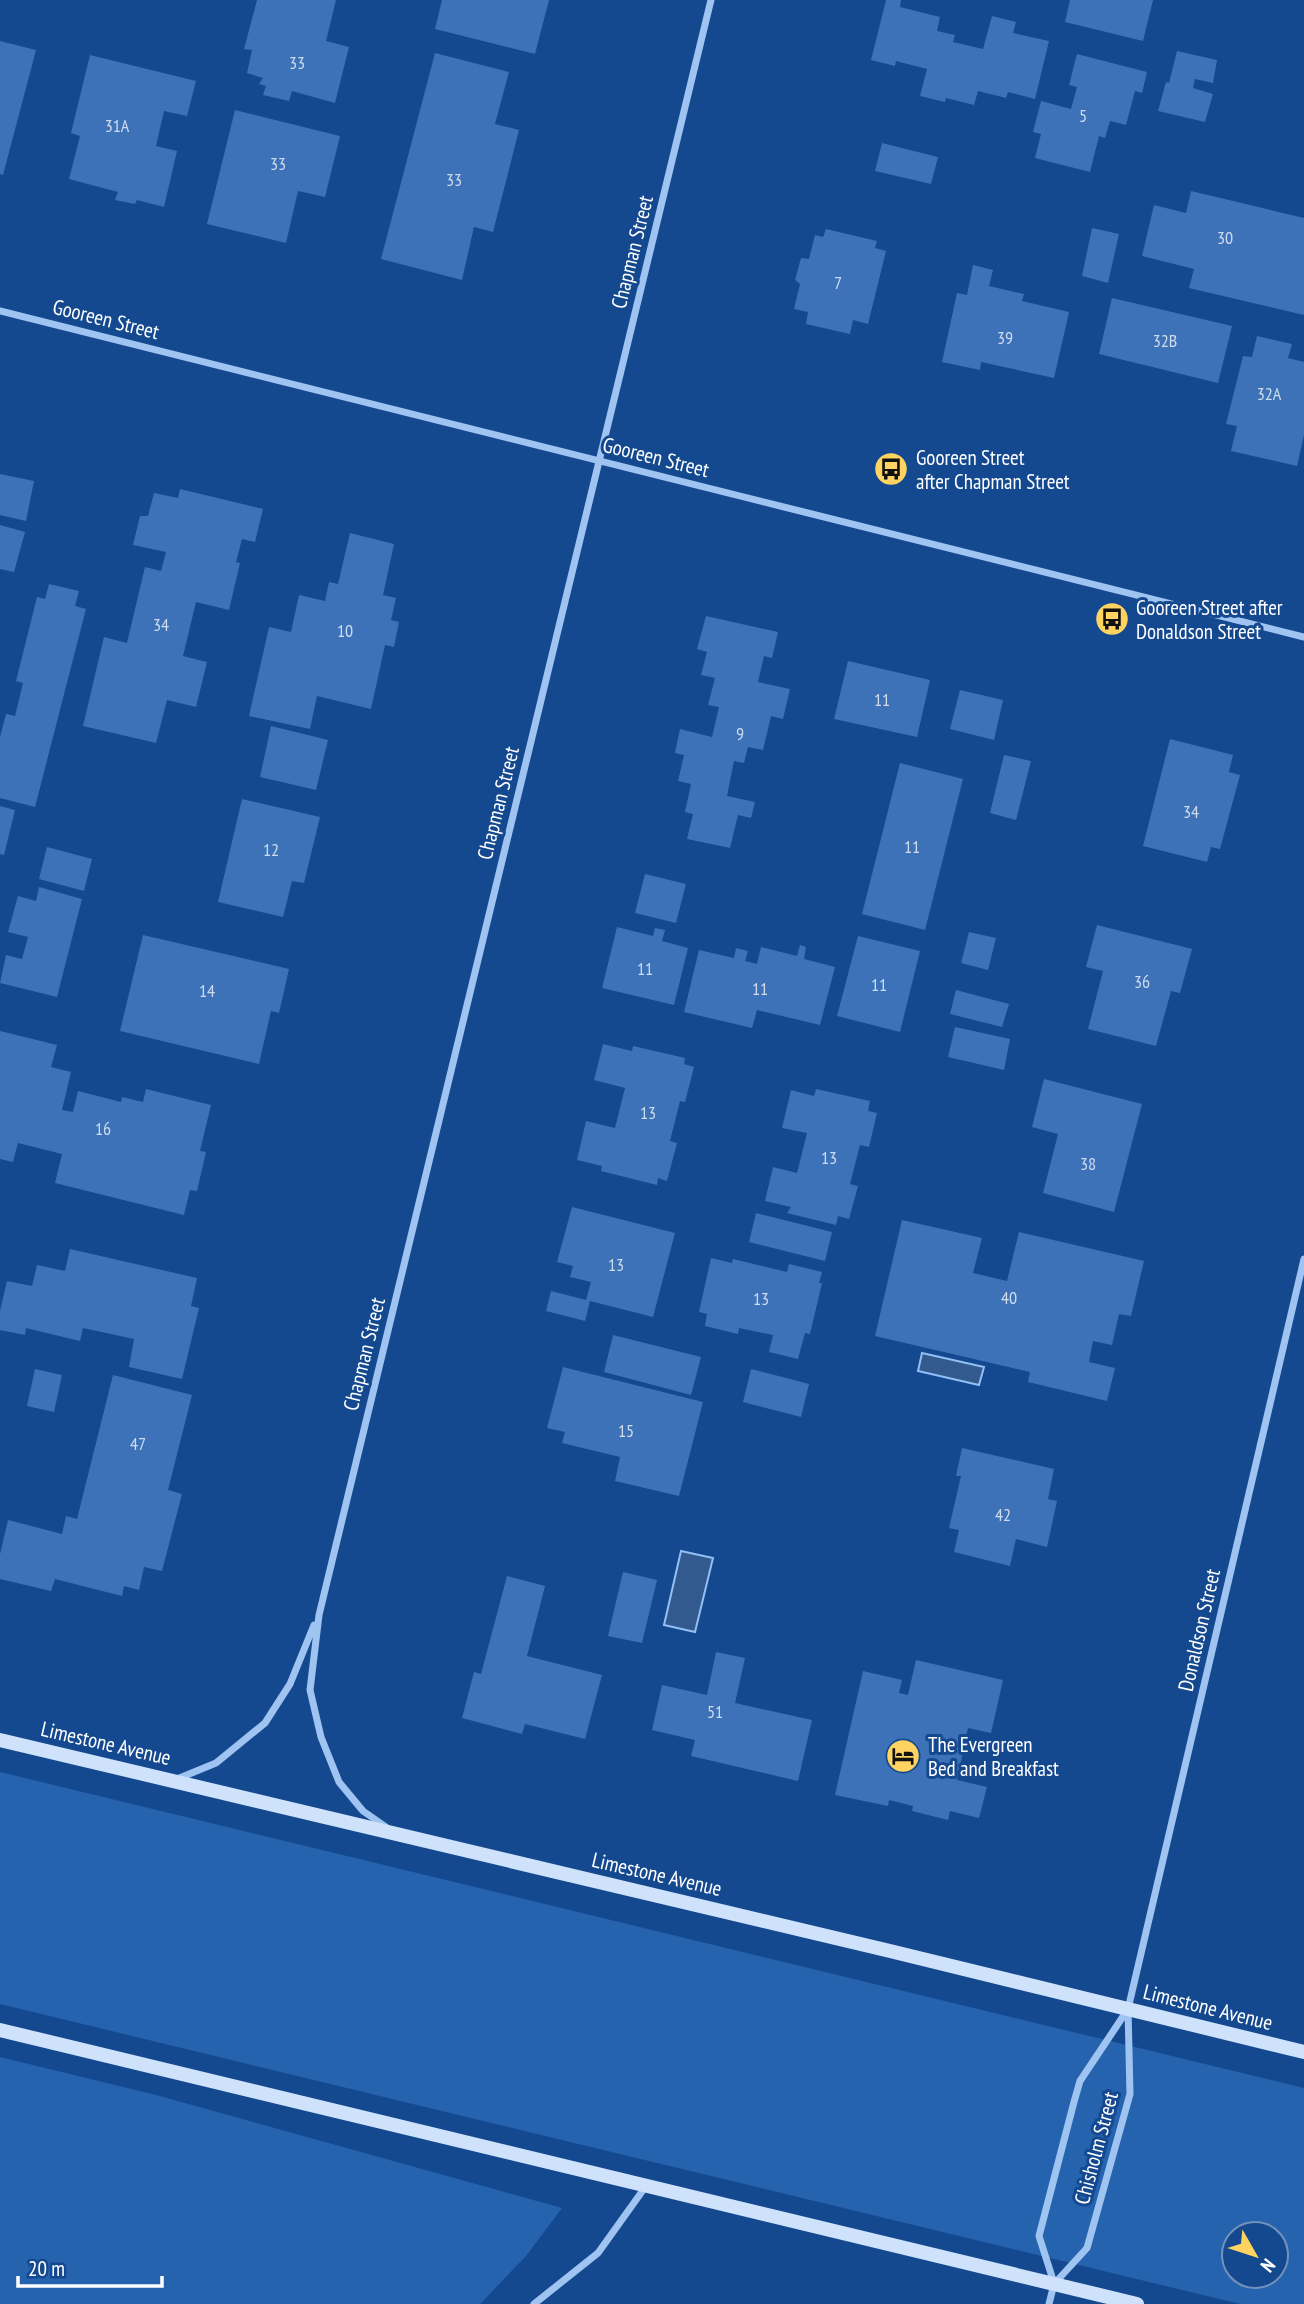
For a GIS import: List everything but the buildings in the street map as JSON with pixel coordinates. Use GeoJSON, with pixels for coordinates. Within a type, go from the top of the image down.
{"type":"FeatureCollection","features":[{"type":"Feature","properties":{"kind":"main road","name":"Limestone Avenue"},"geometry":{"type":"LineString","coordinates":[[0,1740],[1304,2052]]}},
{"type":"Feature","properties":{"kind":"main road"},"geometry":{"type":"LineString","coordinates":[[0,2030],[1137,2304]]}},
{"type":"Feature","properties":{"kind":"street","name":"Chapman Street"},"geometry":{"type":"LineString","coordinates":[[395,1834],[363,1811],[339,1782],[321,1737],[310,1689],[319,1615],[711,0]]}},
{"type":"Feature","properties":{"kind":"street","name":"Gooreen Street"},"geometry":{"type":"LineString","coordinates":[[0,311],[1304,637]]}},
{"type":"Feature","properties":{"kind":"street","name":"Donaldson Street"},"geometry":{"type":"LineString","coordinates":[[1128,2009],[1304,1259]]}},
{"type":"Feature","properties":{"kind":"street","name":"Chapman Street"},"geometry":{"type":"LineString","coordinates":[[170,1780],[216,1763],[264,1723],[290,1684],[319,1615]]}},
{"type":"Feature","properties":{"kind":"street","name":"Chisholm Street"},"geometry":{"type":"LineString","coordinates":[[1054,2284],[1039,2236],[1074,2102],[1080,2081],[1128,2009]]}},
{"type":"Feature","properties":{"kind":"street","name":"Chisholm Street"},"geometry":{"type":"LineString","coordinates":[[1049,2304],[1054,2284],[1087,2248],[1127,2107],[1130,2094],[1128,2009]]}},
{"type":"Feature","properties":{"kind":"street"},"geometry":{"type":"LineString","coordinates":[[534,2304],[598,2253],[646,2186]]}},
{"type":"Feature","properties":{"kind":"shaded area"},"geometry":{"type":"Polygon","coordinates":[[[922,1353],[984,1367],[979,1385],[918,1371],[922,1353]]]}},
{"type":"Feature","properties":{"kind":"shaded area"},"geometry":{"type":"Polygon","coordinates":[[[681,1551],[713,1558],[695,1632],[664,1625],[681,1551]]]}},
{"type":"Feature","properties":{"kind":"shaded area"},"geometry":{"type":"Polygon","coordinates":[[[0,1772],[1304,2088],[1304,2304],[1240,2304],[0,2004],[0,1772]]]}},
{"type":"Feature","properties":{"kind":"shaded area"},"geometry":{"type":"Polygon","coordinates":[[[0,2057],[156,2095],[562,2208],[526,2256],[480,2304],[0,2304],[0,2057]]]}},
{"type":"Feature","properties":{"kind":"place","name":"Gooreen Street after Chapman Street"},"geometry":{"type":"Point","coordinates":[891,469]}},
{"type":"Feature","properties":{"kind":"place","name":"Gooreen Street after Donaldson Street"},"geometry":{"type":"Point","coordinates":[1112,619]}},
{"type":"Feature","properties":{"kind":"place","name":"The Evergreen Bed and Breakfast"},"geometry":{"type":"Point","coordinates":[903,1756]}}]}
